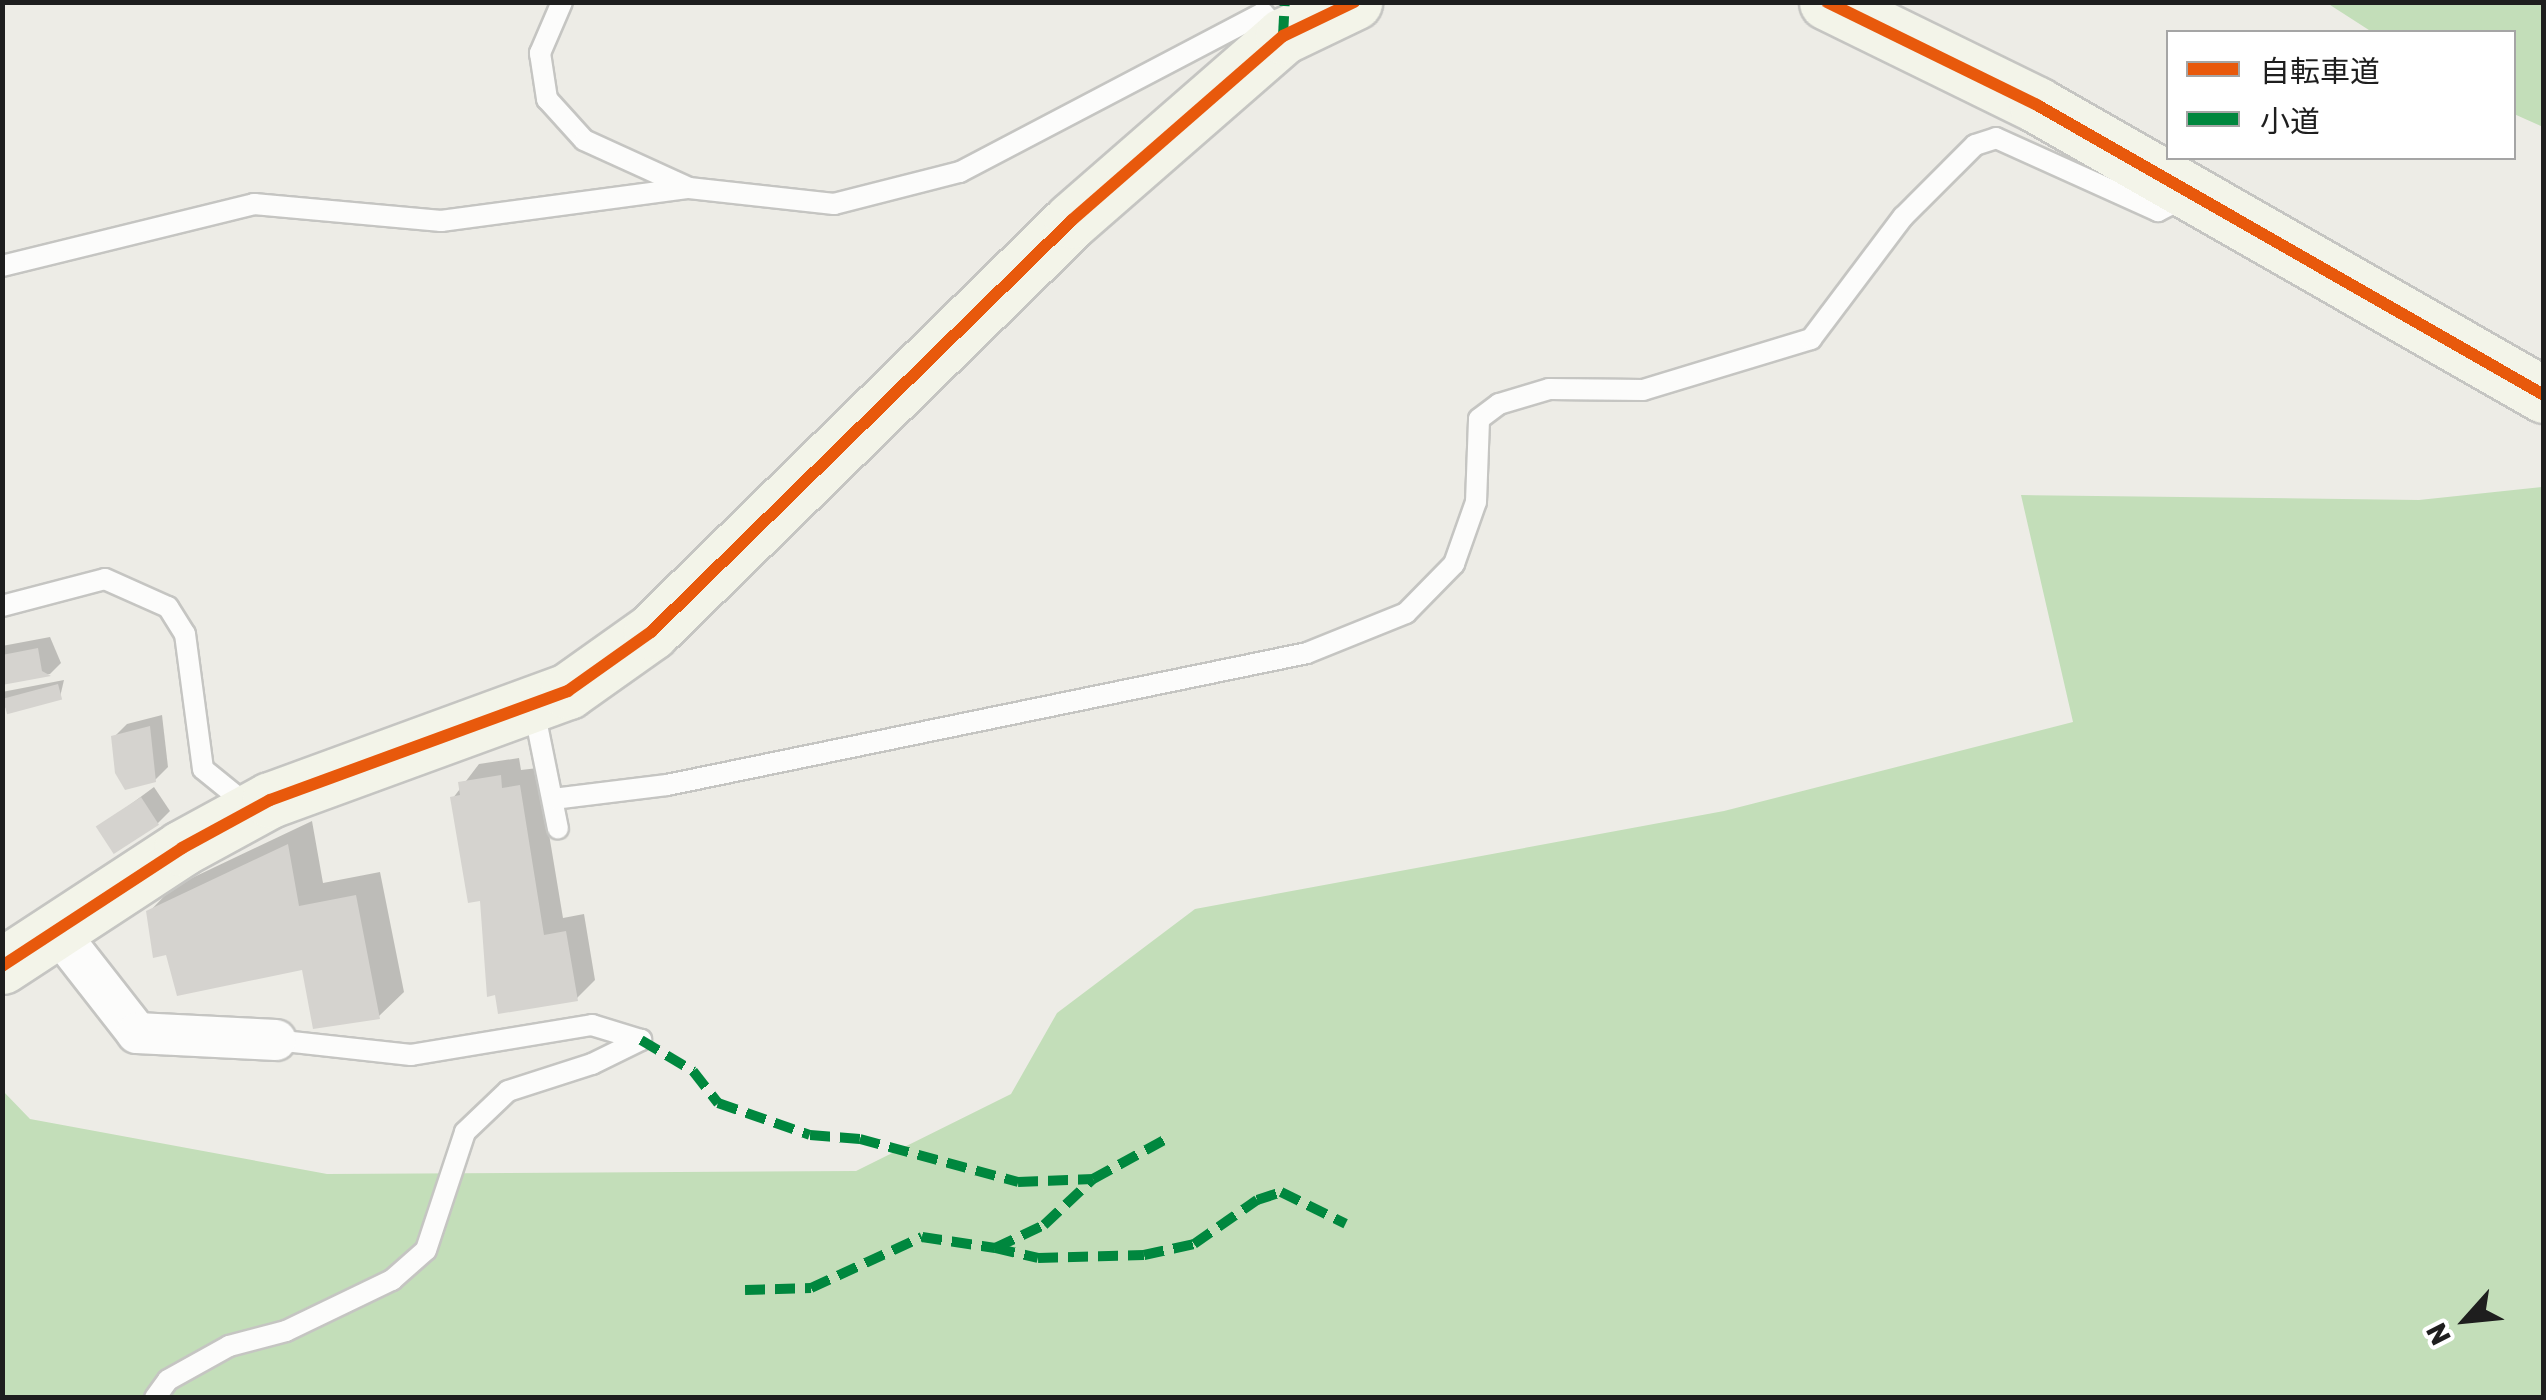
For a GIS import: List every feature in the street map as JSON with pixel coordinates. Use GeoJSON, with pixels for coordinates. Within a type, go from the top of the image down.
{"type":"FeatureCollection","features":[{"type":"Feature","properties":{"kind":"street"},"geometry":{"type":"LineString","coordinates":[[2,966],[55,928],[253,810],[568,691],[651,632],[1072,220],[1284,36],[1354,2]]}},
{"type":"Feature","properties":{"kind":"street"},"geometry":{"type":"LineString","coordinates":[[1828,2],[2037,105],[2544,395]]}},
{"type":"Feature","properties":{"kind":"street"},"geometry":{"type":"LineString","coordinates":[[55,928],[137,1033],[276,1040]]}},
{"type":"Feature","properties":{"kind":"lane"},"geometry":{"type":"LineString","coordinates":[[562,2],[540,52],[547,99],[584,140],[689,188]]}},
{"type":"Feature","properties":{"kind":"lane"},"geometry":{"type":"LineString","coordinates":[[2,266],[254,204],[440,222],[689,188],[834,204],[960,172],[1263,13],[1284,36]]}},
{"type":"Feature","properties":{"kind":"lane"},"geometry":{"type":"LineString","coordinates":[[553,799],[667,785],[1307,653],[1406,613],[1454,564],[1476,502],[1480,419],[1499,404],[1550,389],[1643,390],[1810,339],[1903,217],[1974,145],[1996,138],[2158,211],[2193,194]]}},
{"type":"Feature","properties":{"kind":"lane"},"geometry":{"type":"LineString","coordinates":[[2,606],[105,579],[168,607],[185,634],[203,769],[253,810]]}},
{"type":"Feature","properties":{"kind":"lane"},"geometry":{"type":"LineString","coordinates":[[533,705],[558,829]]}},
{"type":"Feature","properties":{"kind":"lane"},"geometry":{"type":"LineString","coordinates":[[155,1398],[168,1380],[229,1346],[286,1331],[392,1280],[426,1250],[466,1132],[508,1091],[592,1064],[641,1040],[592,1025],[410,1055],[276,1040]]}},
{"type":"Feature","properties":{"kind":"green space"},"geometry":{"type":"Polygon","coordinates":[[[2327,3],[2543,3],[2543,127],[2516,115],[2516,30],[2369,30],[2327,3]]]}},
{"type":"Feature","properties":{"kind":"green space"},"geometry":{"type":"Polygon","coordinates":[[[2543,487],[2543,1397],[3,1397],[2,1090],[30,1119],[327,1174],[856,1171],[1011,1094],[1057,1013],[1195,909],[1724,811],[2073,722],[2021,495],[2419,500],[2543,487]]]}},
{"type":"Feature","properties":{"kind":"building"},"geometry":{"type":"Polygon","coordinates":[[[38,648],[42,671],[51,676],[2,685],[2,655],[38,648]]]}},
{"type":"Feature","properties":{"kind":"building"},"geometry":{"type":"Polygon","coordinates":[[[58,684],[62,699],[7,714],[3,699],[58,684]]]}},
{"type":"Feature","properties":{"kind":"building"},"geometry":{"type":"Polygon","coordinates":[[[150,726],[156,782],[125,790],[115,773],[111,736],[150,726]]]}},
{"type":"Feature","properties":{"kind":"building"},"geometry":{"type":"Polygon","coordinates":[[[501,775],[502,788],[520,785],[544,935],[566,931],[578,1001],[498,1014],[495,995],[487,997],[480,901],[468,903],[450,797],[460,795],[458,782],[501,775]]]}},
{"type":"Feature","properties":{"kind":"building"},"geometry":{"type":"Polygon","coordinates":[[[141,797],[159,825],[114,854],[96,826],[141,797]]]}},
{"type":"Feature","properties":{"kind":"building"},"geometry":{"type":"Polygon","coordinates":[[[288,844],[299,906],[356,895],[380,1019],[313,1029],[302,970],[177,996],[166,955],[153,958],[146,911],[288,844]]]}},
{"type":"Feature","properties":{"kind":"marked path"},"geometry":{"type":"LineString","coordinates":[[1283,36],[1285,2]]}},
{"type":"Feature","properties":{"kind":"marked path"},"geometry":{"type":"LineString","coordinates":[[641,1040],[693,1071],[718,1103],[810,1135],[860,1139],[1018,1182],[1093,1179],[1166,1139]]}},
{"type":"Feature","properties":{"kind":"marked path"},"geometry":{"type":"LineString","coordinates":[[745,1290],[811,1288],[922,1237],[995,1248],[1044,1225],[1093,1179]]}},
{"type":"Feature","properties":{"kind":"marked path"},"geometry":{"type":"LineString","coordinates":[[995,1248],[1038,1258],[1144,1255],[1194,1244],[1257,1200],[1281,1192],[1346,1224]]}},
{"type":"Feature","properties":{"kind":"cycle path"},"geometry":{"type":"LineString","coordinates":[[2,966],[182,848],[270,800],[568,691],[651,632],[1072,220],[1283,36],[1354,2]]}},
{"type":"Feature","properties":{"kind":"cycle path"},"geometry":{"type":"LineString","coordinates":[[1827,2],[2037,105],[2544,395]]}}]}
